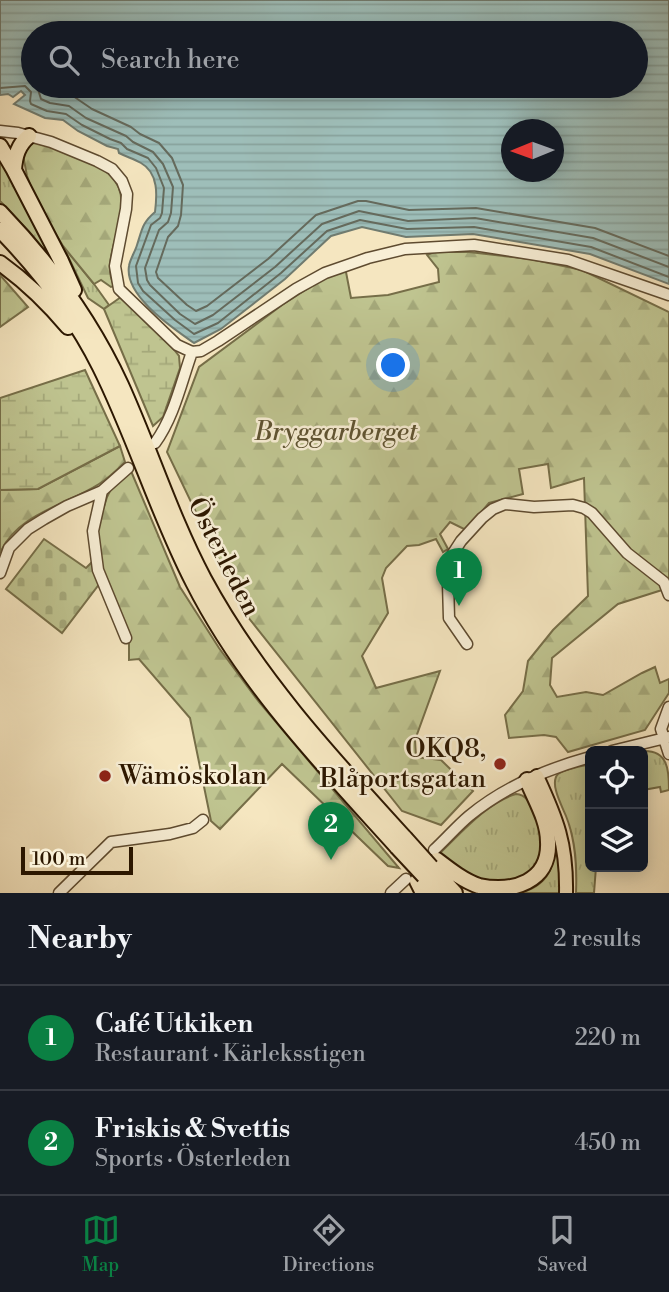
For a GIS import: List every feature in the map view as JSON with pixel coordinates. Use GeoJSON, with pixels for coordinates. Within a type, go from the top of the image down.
{"type":"FeatureCollection","features":[{"type":"Feature","properties":{"kind":"highway"},"geometry":{"type":"LineString","coordinates":[[14,170],[17,151],[29,136]]}},
{"type":"Feature","properties":{"kind":"highway"},"geometry":{"type":"LineString","coordinates":[[0,146],[61,261],[84,317]]}},
{"type":"Feature","properties":{"kind":"highway","name":"Österleden"},"geometry":{"type":"LineString","coordinates":[[0,212],[60,281],[110,361],[179,527],[202,576],[239,639],[279,695],[394,827],[403,844]]}},
{"type":"Feature","properties":{"kind":"highway","name":"Österleden"},"geometry":{"type":"LineString","coordinates":[[0,230],[52,289],[99,366],[193,583],[252,678],[311,751],[403,844],[439,893]]}},
{"type":"Feature","properties":{"kind":"highway"},"geometry":{"type":"LineString","coordinates":[[0,263],[42,298],[99,366]]}},
{"type":"Feature","properties":{"kind":"highway"},"geometry":{"type":"LineString","coordinates":[[403,844],[425,872],[490,889],[518,888],[534,879],[546,863],[548,843],[532,778]]}},
{"type":"Feature","properties":{"kind":"highway","name":"Österleden"},"geometry":{"type":"LineString","coordinates":[[425,872],[455,893]]}},
{"type":"Feature","properties":{"kind":"main road"},"geometry":{"type":"LineString","coordinates":[[532,778],[555,817],[563,842],[566,893]]}},
{"type":"Feature","properties":{"kind":"street"},"geometry":{"type":"LineString","coordinates":[[0,131],[51,142],[112,169],[122,181],[127,194],[115,267],[119,289],[177,345],[192,352],[201,351],[218,341],[325,272],[405,249],[474,244],[568,260],[669,295]]}},
{"type":"Feature","properties":{"kind":"street"},"geometry":{"type":"LineString","coordinates":[[155,443],[172,412],[192,352]]}},
{"type":"Feature","properties":{"kind":"street"},"geometry":{"type":"LineString","coordinates":[[0,573],[9,548],[28,529],[67,506],[102,491],[128,468]]}},
{"type":"Feature","properties":{"kind":"street"},"geometry":{"type":"LineString","coordinates":[[102,491],[93,531],[98,570],[126,638]]}},
{"type":"Feature","properties":{"kind":"street"},"geometry":{"type":"LineString","coordinates":[[467,643],[449,618],[450,558],[461,541],[482,519],[493,509],[505,504],[534,507],[573,505],[584,508],[592,513],[627,553],[664,582],[669,595]]}},
{"type":"Feature","properties":{"kind":"street"},"geometry":{"type":"LineString","coordinates":[[669,707],[661,729],[666,737],[669,754]]}},
{"type":"Feature","properties":{"kind":"street"},"geometry":{"type":"LineString","coordinates":[[631,746],[666,737]]}},
{"type":"Feature","properties":{"kind":"street"},"geometry":{"type":"LineString","coordinates":[[391,893],[425,872],[468,817],[501,793],[532,778],[585,759]]}},
{"type":"Feature","properties":{"kind":"street"},"geometry":{"type":"LineString","coordinates":[[59,893],[111,842],[170,834],[193,828],[203,820]]}},
{"type":"Feature","properties":{"kind":"green space"},"geometry":{"type":"Polygon","coordinates":[[[30,141],[50,145],[96,166],[107,172],[117,184],[122,206],[110,264],[114,286],[111,287],[101,280],[94,284],[63,246],[37,203],[23,155],[30,141]]]}},
{"type":"Feature","properties":{"kind":"green space"},"geometry":{"type":"Polygon","coordinates":[[[0,157],[55,263],[0,201],[0,157]]]}},
{"type":"Feature","properties":{"kind":"green space"},"geometry":{"type":"Polygon","coordinates":[[[63,246],[109,305],[104,309],[88,298],[63,246]]]}},
{"type":"Feature","properties":{"kind":"green space","name":"Bryggarberget"},"geometry":{"type":"Polygon","coordinates":[[[434,252],[469,252],[530,259],[582,270],[669,312],[669,586],[618,604],[552,658],[550,685],[557,697],[586,692],[603,695],[655,667],[660,683],[669,679],[669,693],[645,730],[568,752],[556,737],[544,735],[509,738],[505,715],[523,691],[528,661],[553,630],[588,596],[584,478],[551,488],[548,464],[519,469],[523,494],[489,503],[466,530],[450,522],[440,534],[448,549],[443,552],[436,539],[407,546],[386,568],[382,578],[388,613],[362,656],[376,688],[440,671],[415,740],[416,757],[441,760],[473,791],[441,825],[402,811],[244,612],[167,452],[199,367],[282,305],[324,278],[346,272],[351,298],[388,295],[439,282],[438,269],[427,255],[434,252]]]}},
{"type":"Feature","properties":{"kind":"green space"},"geometry":{"type":"Polygon","coordinates":[[[0,275],[28,307],[0,327],[0,275]]]}},
{"type":"Feature","properties":{"kind":"green space"},"geometry":{"type":"Polygon","coordinates":[[[121,297],[179,356],[180,368],[163,417],[153,426],[104,309],[121,297]]]}},
{"type":"Feature","properties":{"kind":"green space"},"geometry":{"type":"Polygon","coordinates":[[[85,370],[120,446],[38,489],[0,490],[0,398],[85,370]]]}},
{"type":"Feature","properties":{"kind":"green space"},"geometry":{"type":"Polygon","coordinates":[[[120,446],[125,462],[113,474],[103,482],[30,520],[8,540],[0,553],[0,490],[38,489],[120,446]]]}},
{"type":"Feature","properties":{"kind":"green space"},"geometry":{"type":"Polygon","coordinates":[[[131,471],[180,587],[219,648],[259,702],[399,868],[388,866],[282,764],[220,829],[211,821],[190,718],[139,659],[129,660],[129,636],[102,570],[97,529],[111,489],[131,471]]]}},
{"type":"Feature","properties":{"kind":"green space"},"geometry":{"type":"Polygon","coordinates":[[[44,539],[86,568],[94,560],[100,583],[62,633],[6,589],[44,539]]]}},
{"type":"Feature","properties":{"kind":"green space"},"geometry":{"type":"Polygon","coordinates":[[[648,752],[658,754],[665,763],[669,790],[661,792],[660,787],[648,789],[648,752]]]}},
{"type":"Feature","properties":{"kind":"green space"},"geometry":{"type":"Polygon","coordinates":[[[585,765],[585,872],[596,872],[594,893],[576,893],[574,844],[555,783],[558,774],[585,765]]]}},
{"type":"Feature","properties":{"kind":"green space"},"geometry":{"type":"Polygon","coordinates":[[[516,794],[523,796],[529,803],[538,822],[542,842],[539,860],[527,875],[507,884],[488,880],[459,869],[440,853],[485,811],[516,794]]]}},
{"type":"Feature","properties":{"kind":"green space"},"geometry":{"type":"Polygon","coordinates":[[[553,830],[557,834],[561,893],[520,893],[540,884],[546,877],[553,861],[553,830]]]}},
{"type":"Feature","properties":{"kind":"water"},"geometry":{"type":"Polygon","coordinates":[[[0,0],[669,0],[669,284],[590,254],[473,234],[406,237],[362,227],[331,236],[285,279],[221,329],[194,343],[142,300],[129,277],[129,266],[141,231],[155,212],[154,179],[147,167],[119,153],[118,149],[78,131],[63,120],[45,118],[14,104],[21,98],[648,98],[648,21],[21,21],[21,91],[13,97],[8,94],[0,95],[0,0]]]}},
{"type":"Feature","properties":{"kind":"place","name":"Café Utkiken"},"geometry":{"type":"Point","coordinates":[459,606]}},
{"type":"Feature","properties":{"kind":"place","name":"OKQ8, Blåportsgatan"},"geometry":{"type":"Point","coordinates":[500,764]}},
{"type":"Feature","properties":{"kind":"place","name":"Wämöskolan"},"geometry":{"type":"Point","coordinates":[105,776]}},
{"type":"Feature","properties":{"kind":"place","name":"Friskis & Svettis"},"geometry":{"type":"Point","coordinates":[331,860]}}]}
